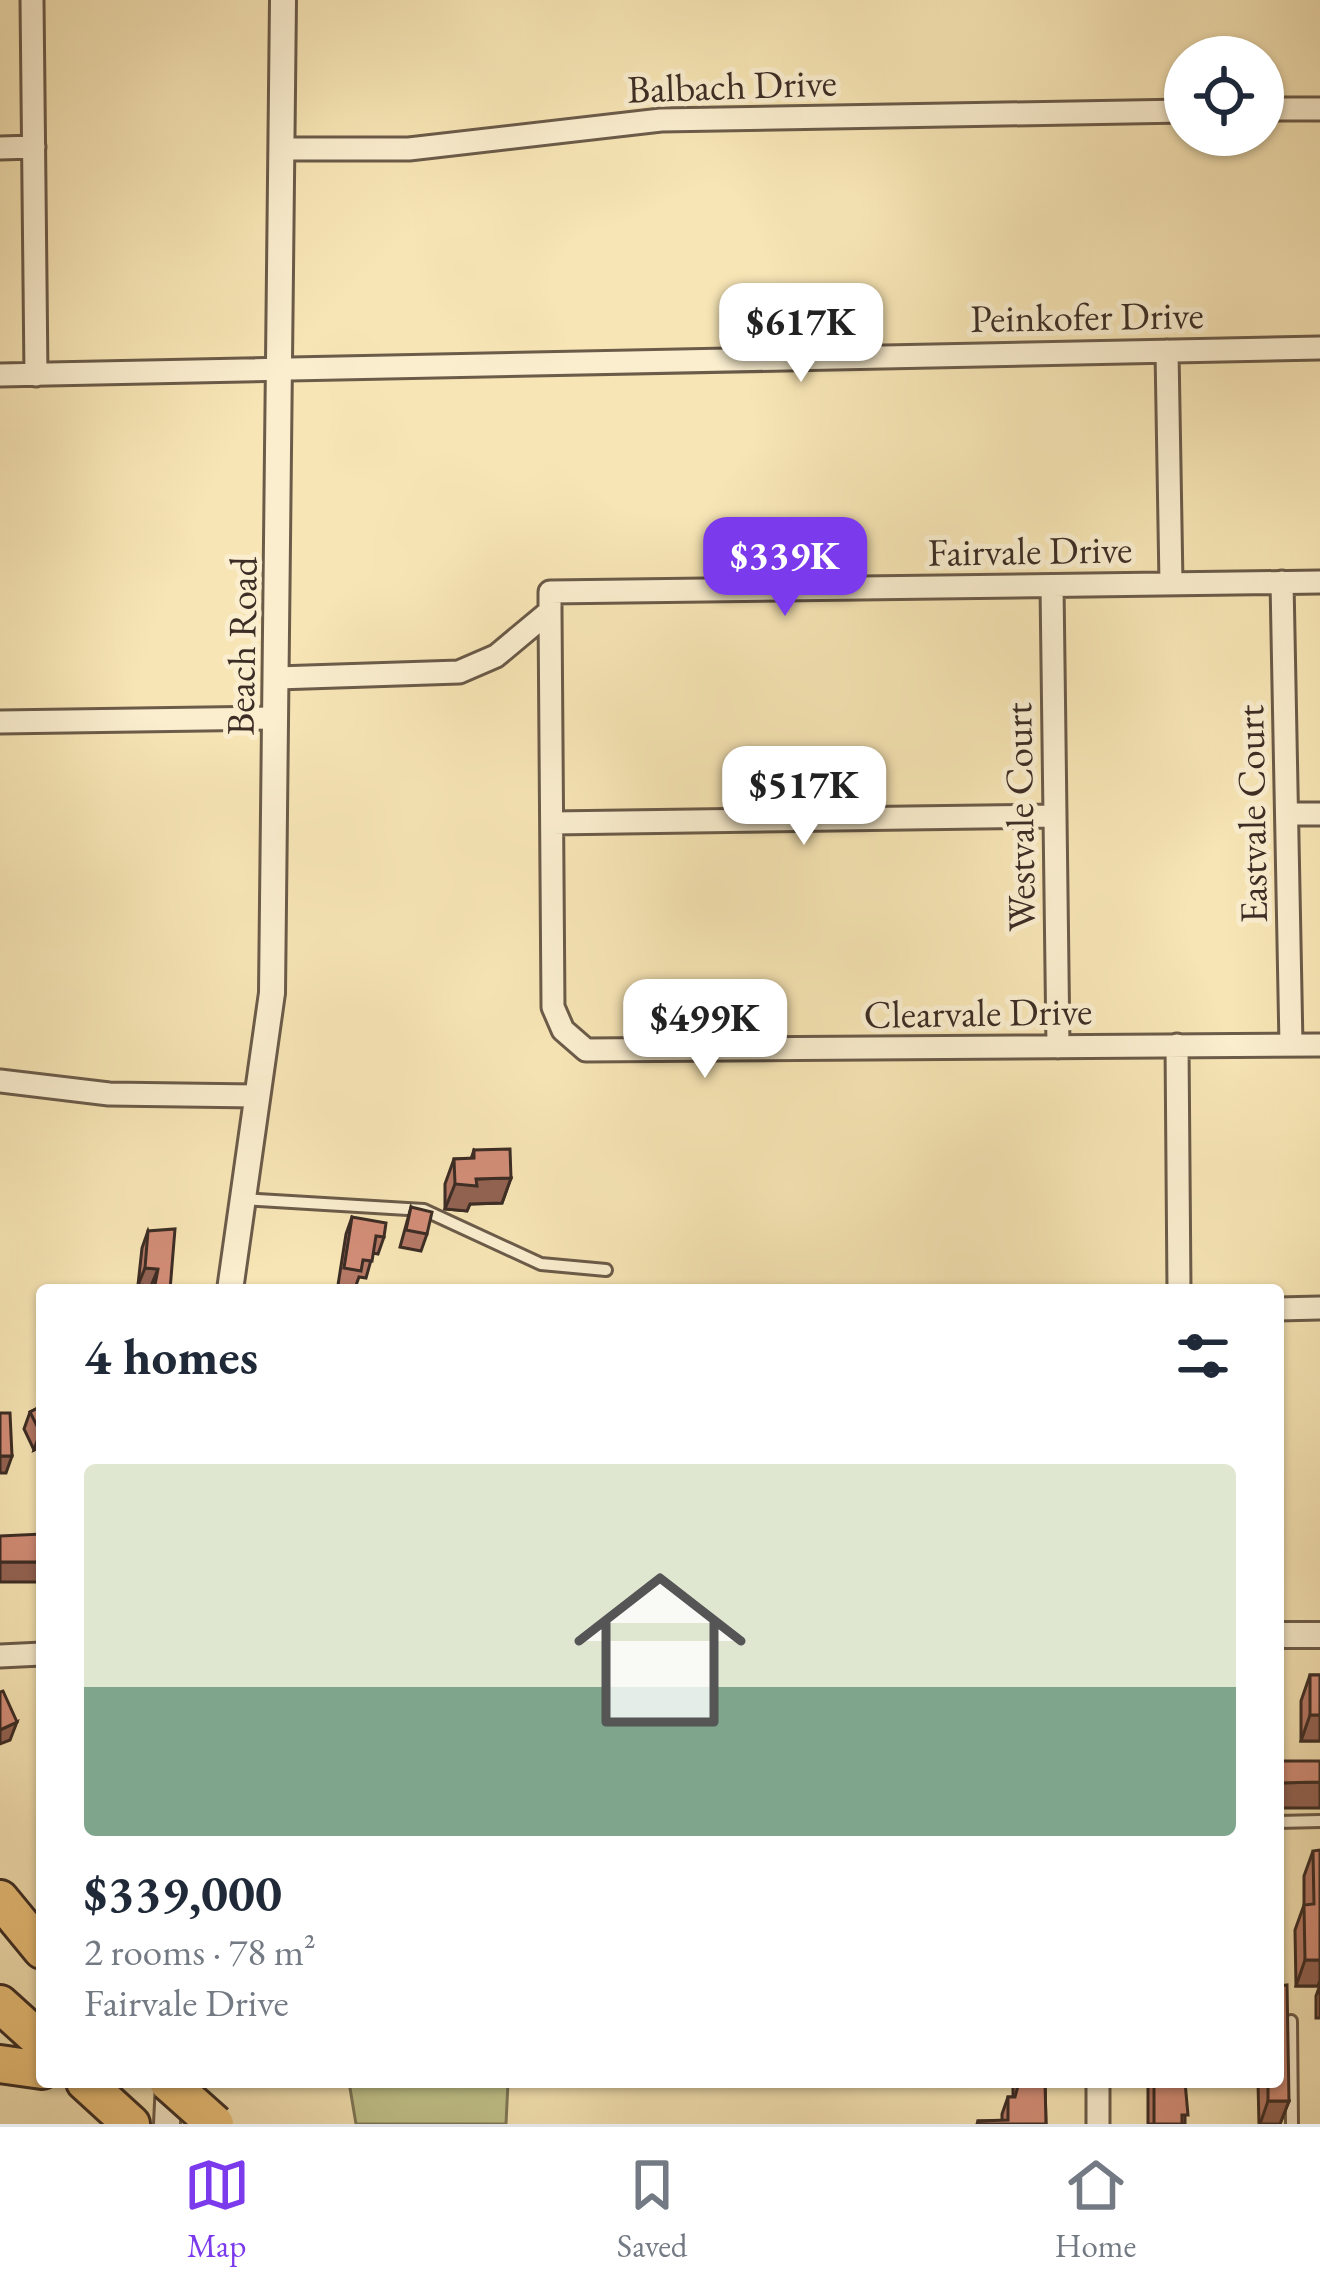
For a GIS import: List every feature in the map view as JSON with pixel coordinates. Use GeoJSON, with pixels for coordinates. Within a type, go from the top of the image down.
{"type":"FeatureCollection","features":[{"type":"Feature","properties":{"kind":"highway"},"geometry":{"type":"LineString","coordinates":[[0,1899],[36,1943]]}},
{"type":"Feature","properties":{"kind":"highway"},"geometry":{"type":"LineString","coordinates":[[0,1930],[36,1963]]}},
{"type":"Feature","properties":{"kind":"highway"},"geometry":{"type":"LineString","coordinates":[[0,2004],[36,2037]]}},
{"type":"Feature","properties":{"kind":"highway"},"geometry":{"type":"LineString","coordinates":[[0,2064],[36,2069]]}},
{"type":"Feature","properties":{"kind":"highway"},"geometry":{"type":"LineString","coordinates":[[91,2088],[125,2119]]}},
{"type":"Feature","properties":{"kind":"highway"},"geometry":{"type":"LineString","coordinates":[[175,2088],[215,2124]]}},
{"type":"Feature","properties":{"kind":"street"},"geometry":{"type":"LineString","coordinates":[[32,0],[36,375]]}},
{"type":"Feature","properties":{"kind":"street","name":"Beach Road"},"geometry":{"type":"LineString","coordinates":[[231,1284],[272,993],[283,0]]}},
{"type":"Feature","properties":{"kind":"street"},"geometry":{"type":"LineString","coordinates":[[1284,110],[1320,109]]}},
{"type":"Feature","properties":{"kind":"street","name":"Balbach Drive"},"geometry":{"type":"LineString","coordinates":[[282,149],[409,148],[661,120],[1164,111]]}},
{"type":"Feature","properties":{"kind":"street"},"geometry":{"type":"LineString","coordinates":[[0,148],[34,147]]}},
{"type":"Feature","properties":{"kind":"street","name":"Peinkofer Drive"},"geometry":{"type":"LineString","coordinates":[[0,375],[1320,348]]}},
{"type":"Feature","properties":{"kind":"street"},"geometry":{"type":"LineString","coordinates":[[1167,351],[1171,583]]}},
{"type":"Feature","properties":{"kind":"street","name":"Eastvale Court"},"geometry":{"type":"LineString","coordinates":[[1282,582],[1292,1045]]}},
{"type":"Feature","properties":{"kind":"street","name":"Fairvale Drive"},"geometry":{"type":"LineString","coordinates":[[277,679],[458,672],[496,656],[550,610],[550,592],[1320,582]]}},
{"type":"Feature","properties":{"kind":"street","name":"Westvale Court"},"geometry":{"type":"LineString","coordinates":[[1052,586],[1058,1047]]}},
{"type":"Feature","properties":{"kind":"street","name":"Clearvale Drive"},"geometry":{"type":"LineString","coordinates":[[550,610],[553,1006],[563,1030],[586,1050],[1320,1045]]}},
{"type":"Feature","properties":{"kind":"street"},"geometry":{"type":"LineString","coordinates":[[0,722],[276,718]]}},
{"type":"Feature","properties":{"kind":"street"},"geometry":{"type":"LineString","coordinates":[[1287,814],[1320,814]]}},
{"type":"Feature","properties":{"kind":"street"},"geometry":{"type":"LineString","coordinates":[[552,823],[1055,816]]}},
{"type":"Feature","properties":{"kind":"street"},"geometry":{"type":"LineString","coordinates":[[1177,1045],[1179,1284]]}},
{"type":"Feature","properties":{"kind":"street"},"geometry":{"type":"LineString","coordinates":[[0,1081],[109,1094],[257,1096]]}},
{"type":"Feature","properties":{"kind":"street"},"geometry":{"type":"LineString","coordinates":[[1284,1309],[1320,1308]]}},
{"type":"Feature","properties":{"kind":"street"},"geometry":{"type":"LineString","coordinates":[[1284,1635],[1320,1635]]}},
{"type":"Feature","properties":{"kind":"street"},"geometry":{"type":"LineString","coordinates":[[0,1656],[36,1654]]}},
{"type":"Feature","properties":{"kind":"street"},"geometry":{"type":"LineString","coordinates":[[167,2124],[168,2088]]}},
{"type":"Feature","properties":{"kind":"street"},"geometry":{"type":"LineString","coordinates":[[1098,2088],[1098,2124]]}},
{"type":"Feature","properties":{"kind":"lane"},"geometry":{"type":"LineString","coordinates":[[243,1199],[424,1210],[541,1264],[606,1270]]}},
{"type":"Feature","properties":{"kind":"lane"},"geometry":{"type":"LineString","coordinates":[[1284,1822],[1320,1821]]}},
{"type":"Feature","properties":{"kind":"lane"},"geometry":{"type":"LineString","coordinates":[[1291,2020],[1292,2124]]}},
{"type":"Feature","properties":{"kind":"green space"},"geometry":{"type":"Polygon","coordinates":[[[350,2088],[508,2088],[506,2124],[356,2124],[350,2088]]]}},
{"type":"Feature","properties":{"kind":"building"},"geometry":{"type":"Polygon","coordinates":[[[510,1149],[511,1178],[476,1179],[477,1186],[455,1184],[454,1159],[474,1158],[474,1150],[510,1149]]]}},
{"type":"Feature","properties":{"kind":"building"},"geometry":{"type":"Polygon","coordinates":[[[411,1207],[432,1212],[427,1234],[406,1230],[411,1207]]]}},
{"type":"Feature","properties":{"kind":"building"},"geometry":{"type":"Polygon","coordinates":[[[352,1217],[386,1223],[384,1237],[376,1236],[372,1261],[363,1260],[361,1271],[344,1268],[352,1217]]]}},
{"type":"Feature","properties":{"kind":"building"},"geometry":{"type":"Polygon","coordinates":[[[175,1229],[170,1284],[155,1284],[158,1269],[145,1268],[148,1231],[175,1229]]]}},
{"type":"Feature","properties":{"kind":"building"},"geometry":{"type":"Polygon","coordinates":[[[0,1413],[10,1413],[12,1456],[0,1456],[0,1413]]]}},
{"type":"Feature","properties":{"kind":"building"},"geometry":{"type":"Polygon","coordinates":[[[36,1534],[36,1562],[0,1562],[0,1536],[36,1534]]]}},
{"type":"Feature","properties":{"kind":"building"},"geometry":{"type":"Polygon","coordinates":[[[1310,1675],[1320,1675],[1320,1715],[1310,1715],[1310,1675]]]}},
{"type":"Feature","properties":{"kind":"building"},"geometry":{"type":"Polygon","coordinates":[[[0,1692],[17,1722],[0,1730],[0,1692]]]}},
{"type":"Feature","properties":{"kind":"building"},"geometry":{"type":"Polygon","coordinates":[[[1284,1761],[1320,1761],[1320,1782],[1284,1783],[1284,1761]]]}},
{"type":"Feature","properties":{"kind":"building"},"geometry":{"type":"Polygon","coordinates":[[[1320,1850],[1320,1960],[1305,1960],[1304,1905],[1314,1904],[1313,1851],[1320,1850]]]}},
{"type":"Feature","properties":{"kind":"building"},"geometry":{"type":"Polygon","coordinates":[[[1284,1985],[1289,2101],[1268,2101],[1268,2088],[1284,2088],[1284,1985]]]}},
{"type":"Feature","properties":{"kind":"building"},"geometry":{"type":"Polygon","coordinates":[[[1017,2088],[1045,2088],[1046,2124],[978,2124],[1008,2120],[1008,2097],[1015,2097],[1017,2088]]]}},
{"type":"Feature","properties":{"kind":"building"},"geometry":{"type":"Polygon","coordinates":[[[1154,2088],[1186,2088],[1188,2115],[1182,2115],[1182,2124],[1154,2124],[1154,2088]]]}}]}
